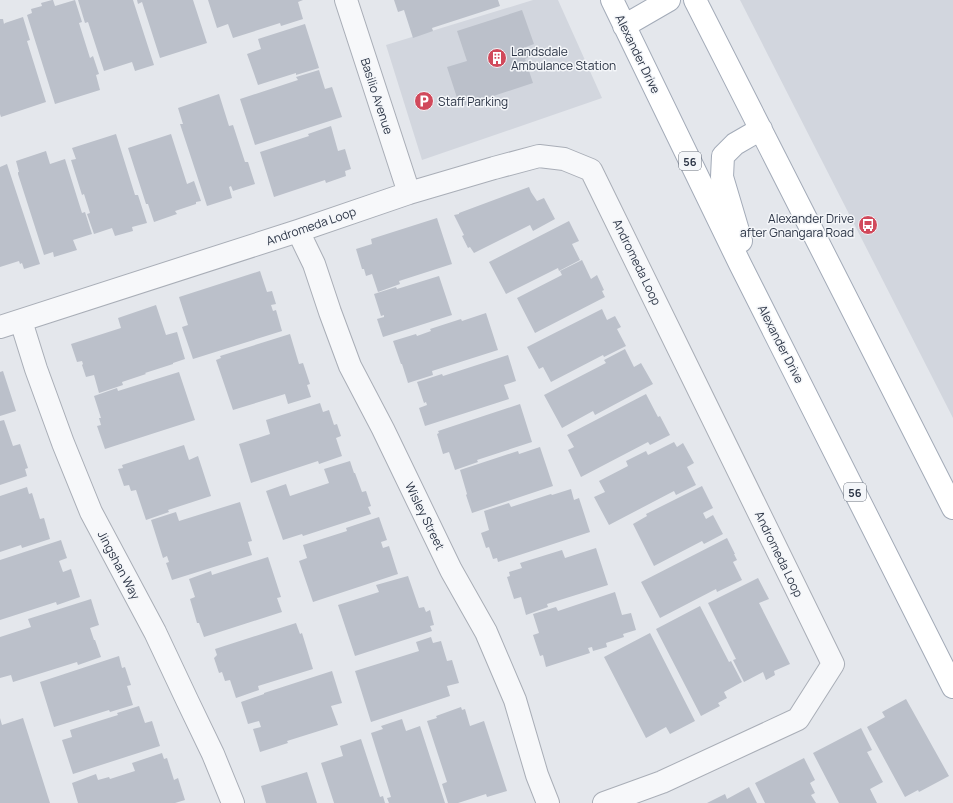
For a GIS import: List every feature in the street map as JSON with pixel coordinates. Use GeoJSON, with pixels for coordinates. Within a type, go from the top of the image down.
{"type":"FeatureCollection","features":[{"type":"Feature","properties":{"kind":"main road","name":"Alexander Drive"},"geometry":{"type":"LineString","coordinates":[[612,0],[757,296],[953,687]]}},
{"type":"Feature","properties":{"kind":"main road"},"geometry":{"type":"LineString","coordinates":[[624,26],[669,0]]}},
{"type":"Feature","properties":{"kind":"main road"},"geometry":{"type":"LineString","coordinates":[[695,0],[953,508]]}},
{"type":"Feature","properties":{"kind":"main road"},"geometry":{"type":"LineString","coordinates":[[757,296],[722,178],[724,156],[735,144],[761,129]]}},
{"type":"Feature","properties":{"kind":"street","name":"Basilio Avenue"},"geometry":{"type":"LineString","coordinates":[[346,0],[409,193]]}},
{"type":"Feature","properties":{"kind":"street","name":"Andromeda Loop"},"geometry":{"type":"LineString","coordinates":[[0,327],[298,231],[409,193],[539,156],[564,158],[592,170],[833,664],[798,719],[662,782],[604,803]]}},
{"type":"Feature","properties":{"kind":"street","name":"Wisley Street"},"geometry":{"type":"LineString","coordinates":[[298,231],[314,264],[350,366],[383,429],[451,570],[486,632],[515,700],[537,775],[548,803]]}},
{"type":"Feature","properties":{"kind":"street","name":"Jingshan Way"},"geometry":{"type":"LineString","coordinates":[[21,321],[36,369],[91,512],[155,632],[213,754],[233,803]]}},
{"type":"Feature","properties":{"kind":"shaded area"},"geometry":{"type":"Polygon","coordinates":[[[533,0],[558,0],[602,98],[422,160],[386,45],[533,0]]]}},
{"type":"Feature","properties":{"kind":"shaded area"},"geometry":{"type":"Polygon","coordinates":[[[740,0],[953,0],[953,418],[740,0]]]}},
{"type":"Feature","properties":{"kind":"building"},"geometry":{"type":"Polygon","coordinates":[[[53,0],[55,6],[75,0],[82,22],[79,23],[90,58],[93,56],[99,74],[96,75],[100,90],[55,104],[27,15],[32,13],[31,9],[42,6],[41,3],[53,0]]]}},
{"type":"Feature","properties":{"kind":"building"},"geometry":{"type":"Polygon","coordinates":[[[78,0],[133,0],[154,65],[135,71],[132,62],[104,71],[88,22],[85,23],[78,0]]]}},
{"type":"Feature","properties":{"kind":"building"},"geometry":{"type":"Polygon","coordinates":[[[137,0],[193,0],[207,43],[160,58],[142,2],[138,4],[137,0]]]}},
{"type":"Feature","properties":{"kind":"building"},"geometry":{"type":"Polygon","coordinates":[[[208,0],[303,0],[298,2],[303,19],[281,26],[280,23],[233,38],[228,24],[217,28],[208,0]]]}},
{"type":"Feature","properties":{"kind":"building"},"geometry":{"type":"Polygon","coordinates":[[[394,0],[498,0],[500,6],[432,28],[433,31],[413,38],[404,10],[398,12],[394,0]]]}},
{"type":"Feature","properties":{"kind":"building","name":"Landsdale Ambulance Station"},"geometry":{"type":"Polygon","coordinates":[[[522,10],[534,44],[526,47],[529,57],[525,59],[533,83],[460,107],[447,67],[467,61],[457,31],[522,10]]]}},
{"type":"Feature","properties":{"kind":"building"},"geometry":{"type":"Polygon","coordinates":[[[23,17],[30,40],[27,41],[46,102],[1,117],[0,19],[3,19],[4,24],[23,17]]]}},
{"type":"Feature","properties":{"kind":"building"},"geometry":{"type":"Polygon","coordinates":[[[305,24],[319,68],[296,75],[296,73],[258,85],[247,54],[261,49],[258,39],[305,24]]]}},
{"type":"Feature","properties":{"kind":"building"},"geometry":{"type":"Polygon","coordinates":[[[319,70],[325,89],[332,87],[342,117],[255,145],[240,99],[298,80],[296,77],[319,70]]]}},
{"type":"Feature","properties":{"kind":"building"},"geometry":{"type":"Polygon","coordinates":[[[219,94],[229,126],[233,125],[245,162],[248,162],[255,184],[233,191],[231,186],[229,187],[232,198],[207,206],[180,124],[183,124],[178,108],[219,94]]]}},
{"type":"Feature","properties":{"kind":"building"},"geometry":{"type":"Polygon","coordinates":[[[331,126],[338,151],[345,149],[351,169],[345,171],[346,176],[326,183],[325,180],[274,197],[260,152],[309,136],[308,134],[331,126]]]}},
{"type":"Feature","properties":{"kind":"building"},"geometry":{"type":"Polygon","coordinates":[[[116,134],[135,195],[138,195],[147,223],[132,227],[133,231],[115,236],[112,228],[94,234],[87,214],[90,213],[84,194],[82,195],[71,160],[76,159],[72,148],[116,134]]]}},
{"type":"Feature","properties":{"kind":"building"},"geometry":{"type":"Polygon","coordinates":[[[171,134],[187,184],[194,181],[201,201],[175,211],[177,214],[154,222],[148,204],[146,204],[128,148],[171,134]]]}},
{"type":"Feature","properties":{"kind":"building"},"geometry":{"type":"Polygon","coordinates":[[[46,151],[50,164],[65,159],[82,213],[85,212],[92,234],[73,240],[77,250],[54,257],[53,252],[44,255],[18,174],[19,172],[16,161],[46,151]]]}},
{"type":"Feature","properties":{"kind":"building"},"geometry":{"type":"Polygon","coordinates":[[[7,164],[40,264],[24,269],[22,263],[20,264],[19,261],[0,267],[0,167],[7,164]]]}},
{"type":"Feature","properties":{"kind":"building"},"geometry":{"type":"Polygon","coordinates":[[[529,187],[537,201],[544,198],[555,219],[533,231],[530,225],[474,253],[470,247],[468,248],[462,236],[464,235],[454,215],[529,187]]]}},
{"type":"Feature","properties":{"kind":"building"},"geometry":{"type":"Polygon","coordinates":[[[437,218],[452,264],[399,281],[400,284],[378,292],[372,274],[366,276],[364,269],[362,269],[356,249],[372,244],[371,239],[437,218]]]}},
{"type":"Feature","properties":{"kind":"building"},"geometry":{"type":"Polygon","coordinates":[[[569,221],[579,241],[572,244],[580,260],[559,271],[558,268],[506,294],[489,262],[569,221]]]}},
{"type":"Feature","properties":{"kind":"building"},"geometry":{"type":"Polygon","coordinates":[[[582,260],[591,279],[597,275],[604,290],[602,291],[605,297],[535,333],[517,298],[562,275],[560,271],[582,260]]]}},
{"type":"Feature","properties":{"kind":"building"},"geometry":{"type":"Polygon","coordinates":[[[260,271],[267,292],[272,291],[276,304],[271,305],[273,311],[276,310],[282,331],[193,359],[182,327],[188,325],[179,297],[260,271]]]}},
{"type":"Feature","properties":{"kind":"building"},"geometry":{"type":"Polygon","coordinates":[[[439,276],[452,315],[383,337],[377,319],[384,317],[384,315],[381,316],[374,294],[396,287],[397,289],[439,276]]]}},
{"type":"Feature","properties":{"kind":"building"},"geometry":{"type":"Polygon","coordinates":[[[156,305],[166,335],[177,332],[185,359],[122,382],[123,385],[99,393],[94,375],[86,377],[82,361],[77,362],[71,344],[121,328],[118,318],[156,305]]]}},
{"type":"Feature","properties":{"kind":"building"},"geometry":{"type":"Polygon","coordinates":[[[602,309],[607,320],[615,316],[621,327],[617,329],[626,346],[604,357],[603,355],[551,382],[543,367],[539,369],[527,347],[602,309]]]}},
{"type":"Feature","properties":{"kind":"building"},"geometry":{"type":"Polygon","coordinates":[[[486,313],[498,350],[432,371],[433,375],[408,383],[393,341],[416,334],[417,336],[431,331],[430,329],[486,313]]]}},
{"type":"Feature","properties":{"kind":"building"},"geometry":{"type":"Polygon","coordinates":[[[290,334],[299,364],[303,363],[310,384],[307,385],[311,397],[288,404],[285,394],[233,410],[216,360],[221,358],[220,356],[290,334]]]}},
{"type":"Feature","properties":{"kind":"building"},"geometry":{"type":"Polygon","coordinates":[[[625,349],[634,367],[641,363],[653,384],[595,415],[593,411],[562,428],[544,395],[606,363],[604,360],[625,349]]]}},
{"type":"Feature","properties":{"kind":"building"},"geometry":{"type":"Polygon","coordinates":[[[508,355],[516,381],[504,385],[509,399],[425,426],[419,408],[427,405],[426,402],[424,403],[417,382],[442,374],[443,376],[508,355]]]}},
{"type":"Feature","properties":{"kind":"building"},"geometry":{"type":"Polygon","coordinates":[[[3,371],[16,411],[0,416],[0,372],[3,371]]]}},
{"type":"Feature","properties":{"kind":"building"},"geometry":{"type":"Polygon","coordinates":[[[179,372],[195,420],[105,449],[97,426],[101,425],[99,418],[101,418],[94,396],[117,388],[118,391],[179,372]]]}},
{"type":"Feature","properties":{"kind":"building"},"geometry":{"type":"Polygon","coordinates":[[[646,394],[658,417],[660,416],[670,435],[650,445],[648,442],[581,477],[568,450],[574,447],[567,435],[646,394]]]}},
{"type":"Feature","properties":{"kind":"building"},"geometry":{"type":"Polygon","coordinates":[[[320,403],[323,412],[329,410],[334,425],[337,424],[341,436],[336,438],[342,456],[319,464],[318,461],[251,483],[239,444],[270,434],[266,420],[320,403]]]}},
{"type":"Feature","properties":{"kind":"building"},"geometry":{"type":"Polygon","coordinates":[[[520,404],[532,442],[477,460],[478,462],[455,470],[449,452],[443,454],[437,434],[439,433],[438,431],[520,404]]]}},
{"type":"Feature","properties":{"kind":"building"},"geometry":{"type":"Polygon","coordinates":[[[4,420],[13,446],[20,444],[28,468],[25,469],[27,476],[0,485],[0,421],[4,420]]]}},
{"type":"Feature","properties":{"kind":"building"},"geometry":{"type":"Polygon","coordinates":[[[674,442],[677,447],[683,443],[694,463],[687,467],[696,485],[676,495],[674,491],[609,525],[594,497],[605,492],[599,481],[628,466],[626,461],[646,451],[648,455],[674,442]]]}},
{"type":"Feature","properties":{"kind":"building"},"geometry":{"type":"Polygon","coordinates":[[[184,445],[189,460],[198,456],[211,496],[168,510],[169,512],[146,520],[136,490],[131,491],[129,485],[124,486],[118,469],[123,468],[122,465],[184,445]]]}},
{"type":"Feature","properties":{"kind":"building"},"geometry":{"type":"Polygon","coordinates":[[[540,447],[553,486],[472,513],[460,470],[518,451],[519,454],[540,447]]]}},
{"type":"Feature","properties":{"kind":"building"},"geometry":{"type":"Polygon","coordinates":[[[350,461],[362,492],[366,491],[371,506],[368,507],[371,514],[303,536],[302,534],[283,540],[266,491],[286,484],[290,496],[329,483],[324,469],[350,461]]]}},
{"type":"Feature","properties":{"kind":"building"},"geometry":{"type":"Polygon","coordinates":[[[702,486],[713,508],[703,513],[706,519],[713,515],[723,534],[704,544],[702,541],[654,566],[633,524],[647,516],[646,514],[702,486]]]}},
{"type":"Feature","properties":{"kind":"building"},"geometry":{"type":"Polygon","coordinates":[[[27,487],[29,494],[32,493],[40,519],[44,518],[50,539],[22,548],[21,545],[0,552],[0,496],[27,487]]]}},
{"type":"Feature","properties":{"kind":"building"},"geometry":{"type":"Polygon","coordinates":[[[571,489],[574,500],[579,498],[590,532],[498,562],[497,558],[493,559],[489,547],[486,548],[481,533],[489,530],[484,511],[509,503],[511,507],[571,489]]]}},
{"type":"Feature","properties":{"kind":"building"},"geometry":{"type":"Polygon","coordinates":[[[240,502],[252,541],[248,542],[252,555],[172,580],[166,563],[169,562],[167,556],[163,558],[151,520],[176,512],[179,521],[240,502]]]}},
{"type":"Feature","properties":{"kind":"building"},"geometry":{"type":"Polygon","coordinates":[[[379,517],[387,540],[381,542],[383,548],[389,546],[398,574],[313,602],[299,561],[307,558],[303,545],[347,531],[346,528],[379,517]]]}},
{"type":"Feature","properties":{"kind":"building"},"geometry":{"type":"Polygon","coordinates":[[[727,538],[737,560],[733,562],[742,580],[717,592],[716,589],[660,618],[641,582],[727,538]]]}},
{"type":"Feature","properties":{"kind":"building"},"geometry":{"type":"Polygon","coordinates":[[[61,540],[67,558],[59,561],[63,572],[71,569],[80,597],[57,605],[56,602],[0,620],[0,560],[61,540]]]}},
{"type":"Feature","properties":{"kind":"building"},"geometry":{"type":"Polygon","coordinates":[[[596,548],[608,585],[547,604],[548,607],[526,615],[521,597],[514,599],[507,577],[510,576],[509,572],[522,568],[520,563],[562,550],[565,558],[596,548]]]}},
{"type":"Feature","properties":{"kind":"building"},"geometry":{"type":"Polygon","coordinates":[[[268,557],[281,597],[277,598],[282,612],[204,637],[199,623],[197,623],[190,599],[195,597],[189,579],[211,571],[212,575],[268,557]]]}},
{"type":"Feature","properties":{"kind":"building"},"geometry":{"type":"Polygon","coordinates":[[[408,576],[419,608],[424,607],[426,612],[430,610],[434,625],[430,626],[432,631],[355,656],[338,605],[379,592],[376,585],[408,576]]]}},
{"type":"Feature","properties":{"kind":"building"},"geometry":{"type":"Polygon","coordinates":[[[758,578],[769,599],[759,603],[790,664],[774,671],[775,675],[766,680],[763,672],[744,682],[733,660],[736,659],[708,603],[758,578]]]}},
{"type":"Feature","properties":{"kind":"building"},"geometry":{"type":"Polygon","coordinates":[[[615,592],[622,615],[631,613],[636,630],[623,634],[624,637],[606,643],[607,647],[593,651],[592,647],[588,648],[590,653],[546,667],[543,655],[540,656],[533,635],[539,633],[533,614],[556,607],[558,611],[615,592]]]}},
{"type":"Feature","properties":{"kind":"building"},"geometry":{"type":"Polygon","coordinates":[[[91,599],[99,625],[90,628],[101,657],[78,665],[77,662],[13,682],[11,675],[0,678],[0,637],[31,627],[28,619],[91,599]]]}},
{"type":"Feature","properties":{"kind":"building"},"geometry":{"type":"Polygon","coordinates":[[[700,606],[729,662],[731,661],[742,682],[724,692],[727,698],[718,703],[720,706],[701,716],[656,629],[700,606]]]}},
{"type":"Feature","properties":{"kind":"building"},"geometry":{"type":"Polygon","coordinates":[[[296,623],[300,634],[302,633],[313,669],[258,686],[259,690],[236,698],[230,680],[225,681],[222,672],[219,673],[214,658],[217,655],[215,649],[296,623]]]}},
{"type":"Feature","properties":{"kind":"building"},"geometry":{"type":"Polygon","coordinates":[[[650,633],[695,721],[670,734],[666,727],[646,738],[604,657],[650,633]]]}},
{"type":"Feature","properties":{"kind":"building"},"geometry":{"type":"Polygon","coordinates":[[[431,637],[433,643],[441,641],[447,661],[452,660],[459,683],[447,686],[450,696],[371,722],[355,671],[419,651],[416,642],[431,637]]]}},
{"type":"Feature","properties":{"kind":"building"},"geometry":{"type":"Polygon","coordinates":[[[119,656],[122,668],[125,667],[131,685],[127,686],[133,705],[110,712],[109,710],[54,727],[40,682],[119,656]]]}},
{"type":"Feature","properties":{"kind":"building"},"geometry":{"type":"Polygon","coordinates":[[[332,671],[342,703],[331,706],[338,725],[287,741],[288,743],[260,752],[253,729],[261,727],[259,721],[248,724],[241,702],[332,671]]]}},
{"type":"Feature","properties":{"kind":"building"},"geometry":{"type":"Polygon","coordinates":[[[906,699],[949,776],[919,792],[918,790],[905,797],[867,727],[885,717],[882,712],[906,699]]]}},
{"type":"Feature","properties":{"kind":"building"},"geometry":{"type":"Polygon","coordinates":[[[139,706],[145,723],[152,721],[160,746],[73,774],[62,740],[72,737],[70,730],[118,715],[117,713],[139,706]]]}},
{"type":"Feature","properties":{"kind":"building"},"geometry":{"type":"Polygon","coordinates":[[[461,707],[462,710],[465,709],[470,726],[484,721],[507,791],[487,797],[486,794],[458,803],[448,803],[442,784],[447,782],[427,721],[461,707]]]}},
{"type":"Feature","properties":{"kind":"building"},"geometry":{"type":"Polygon","coordinates":[[[0,718],[2,725],[23,718],[50,803],[0,803],[0,718]]]}},
{"type":"Feature","properties":{"kind":"building"},"geometry":{"type":"Polygon","coordinates":[[[402,719],[406,731],[420,726],[445,803],[389,803],[387,798],[391,797],[371,733],[383,729],[381,726],[402,719]]]}},
{"type":"Feature","properties":{"kind":"building"},"geometry":{"type":"Polygon","coordinates":[[[861,728],[872,750],[867,752],[883,782],[870,789],[877,803],[839,803],[813,753],[861,728]]]}},
{"type":"Feature","properties":{"kind":"building"},"geometry":{"type":"Polygon","coordinates":[[[361,739],[380,797],[383,796],[385,803],[334,803],[321,763],[343,756],[340,746],[361,739]]]}},
{"type":"Feature","properties":{"kind":"building"},"geometry":{"type":"Polygon","coordinates":[[[162,753],[164,759],[167,758],[174,780],[178,778],[185,800],[175,803],[78,803],[72,783],[96,774],[98,780],[109,777],[110,779],[135,771],[132,763],[162,753]]]}},
{"type":"Feature","properties":{"kind":"building"},"geometry":{"type":"Polygon","coordinates":[[[804,758],[815,780],[810,783],[815,793],[811,795],[816,803],[765,803],[755,783],[804,758]]]}},
{"type":"Feature","properties":{"kind":"building"},"geometry":{"type":"Polygon","coordinates":[[[307,772],[317,803],[266,803],[261,786],[307,772]]]}},
{"type":"Feature","properties":{"kind":"building"},"geometry":{"type":"Polygon","coordinates":[[[749,787],[757,803],[707,803],[725,794],[727,799],[749,787]]]}},
{"type":"Feature","properties":{"kind":"place","name":"Landsdale Ambulance Station"},"geometry":{"type":"Point","coordinates":[497,58]}},
{"type":"Feature","properties":{"kind":"place","name":"Staff Parking"},"geometry":{"type":"Point","coordinates":[424,101]}},
{"type":"Feature","properties":{"kind":"place","name":"Alexander Drive after Gnangara Road"},"geometry":{"type":"Point","coordinates":[868,225]}}]}
